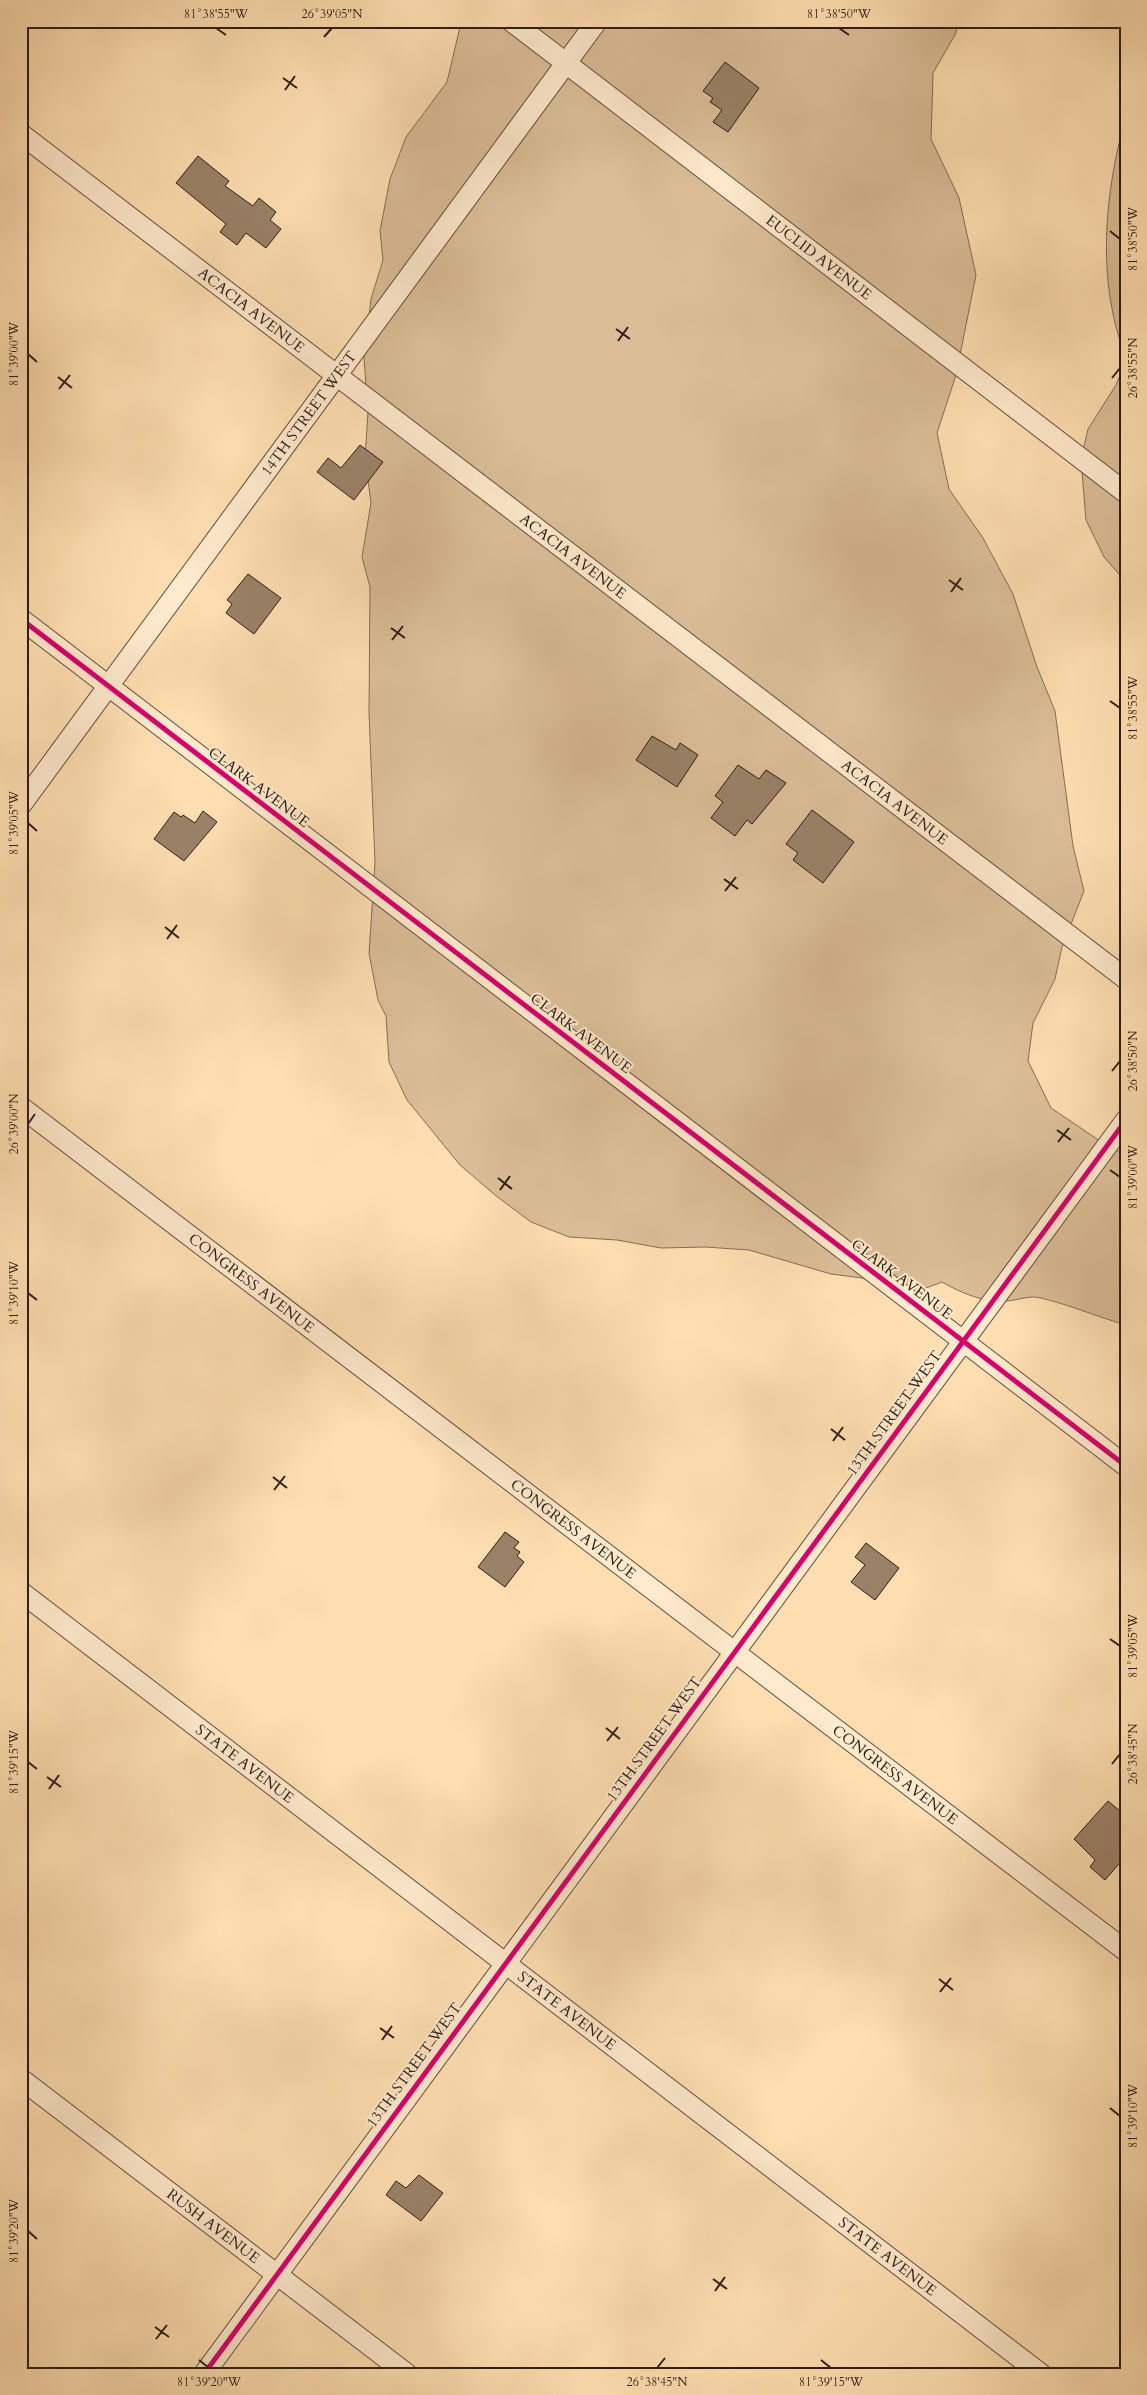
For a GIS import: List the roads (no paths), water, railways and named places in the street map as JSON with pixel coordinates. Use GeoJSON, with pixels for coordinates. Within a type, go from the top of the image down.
{"type":"FeatureCollection","features":[{"type":"Feature","properties":{"kind":"street","name":"EUCLID AVENUE"},"geometry":{"type":"LineString","coordinates":[[511,21],[1126,492]]}},
{"type":"Feature","properties":{"kind":"street","name":"14TH STREET WEST"},"geometry":{"type":"LineString","coordinates":[[21,805],[597,21]]}},
{"type":"Feature","properties":{"kind":"street","name":"ACACIA AVENUE"},"geometry":{"type":"LineString","coordinates":[[21,134],[1126,979]]}},
{"type":"Feature","properties":{"kind":"street","name":"CLARK AVENUE"},"geometry":{"type":"LineString","coordinates":[[21,619],[1126,1466]]}},
{"type":"Feature","properties":{"kind":"street","name":"CONGRESS AVENUE"},"geometry":{"type":"LineString","coordinates":[[21,1107],[1126,1951]]}},
{"type":"Feature","properties":{"kind":"street","name":"13TH STREET WEST"},"geometry":{"type":"LineString","coordinates":[[204,2374],[1126,1120]]}},
{"type":"Feature","properties":{"kind":"street","name":"STATE AVENUE"},"geometry":{"type":"LineString","coordinates":[[21,1592],[1042,2374]]}},
{"type":"Feature","properties":{"kind":"street","name":"RUSH AVENUE"},"geometry":{"type":"LineString","coordinates":[[21,2079],[407,2374]]}}]}
